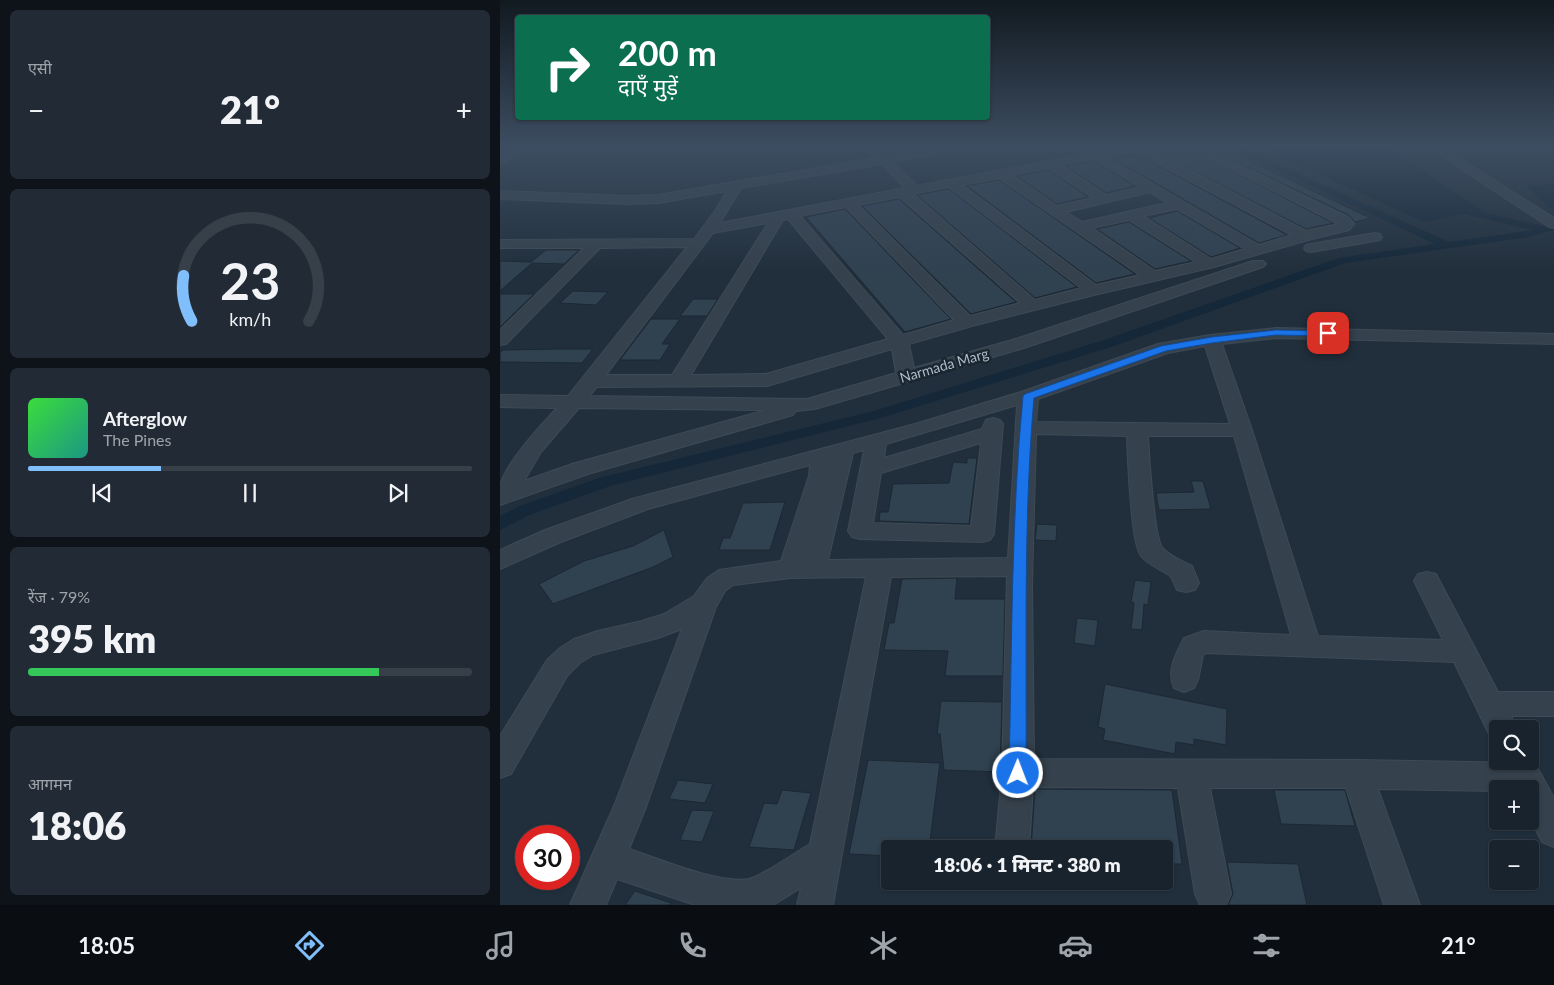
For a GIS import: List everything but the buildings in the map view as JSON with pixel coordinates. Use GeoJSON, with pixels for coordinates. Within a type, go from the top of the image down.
{"type":"FeatureCollection","features":[{"type":"Feature","properties":{"kind":"street"},"geometry":{"type":"LineString","coordinates":[[532,188],[629,192],[670,188]]}},
{"type":"Feature","properties":{"kind":"street"},"geometry":{"type":"LineString","coordinates":[[500,195],[643,199],[726,188]]}},
{"type":"Feature","properties":{"kind":"street"},"geometry":{"type":"LineString","coordinates":[[504,496],[515,475],[537,443],[554,421],[592,380],[703,236],[734,188]]}},
{"type":"Feature","properties":{"kind":"street"},"geometry":{"type":"LineString","coordinates":[[906,188],[1033,306]]}},
{"type":"Feature","properties":{"kind":"street"},"geometry":{"type":"LineString","coordinates":[[500,244],[595,245],[703,236],[849,202],[923,188]]}},
{"type":"Feature","properties":{"kind":"street"},"geometry":{"type":"LineString","coordinates":[[959,188],[1093,290]]}},
{"type":"Feature","properties":{"kind":"street"},"geometry":{"type":"LineString","coordinates":[[1023,188],[1152,276]]}},
{"type":"Feature","properties":{"kind":"street"},"geometry":{"type":"LineString","coordinates":[[1088,188],[1104,199]]}},
{"type":"Feature","properties":{"kind":"street"},"geometry":{"type":"LineString","coordinates":[[1056,210],[1151,188]]}},
{"type":"Feature","properties":{"kind":"street"},"geometry":{"type":"LineString","coordinates":[[1152,188],[1257,250]]}},
{"type":"Feature","properties":{"kind":"street"},"geometry":{"type":"LineString","coordinates":[[1217,188],[1304,236]]}},
{"type":"Feature","properties":{"kind":"street"},"geometry":{"type":"LineString","coordinates":[[592,380],[767,380],[966,322],[1093,290],[1209,264],[1347,224],[1344,220],[1279,188]]}},
{"type":"Feature","properties":{"kind":"street"},"geometry":{"type":"LineString","coordinates":[[1498,188],[1551,222]]}},
{"type":"Feature","properties":{"kind":"street"},"geometry":{"type":"LineString","coordinates":[[849,202],[966,322]]}},
{"type":"Feature","properties":{"kind":"street"},"geometry":{"type":"LineString","coordinates":[[1080,227],[1179,204]]}},
{"type":"Feature","properties":{"kind":"street"},"geometry":{"type":"LineString","coordinates":[[1131,215],[1209,264]]}},
{"type":"Feature","properties":{"kind":"street"},"geometry":{"type":"LineString","coordinates":[[785,216],[900,342],[906,377]]}},
{"type":"Feature","properties":{"kind":"street"},"geometry":{"type":"LineString","coordinates":[[678,380],[785,216]]}},
{"type":"Feature","properties":{"kind":"street","name":"Narmada Marg"},"geometry":{"type":"LineString","coordinates":[[501,402],[573,401],[808,405],[1018,344],[1304,249],[1375,237]]}},
{"type":"Feature","properties":{"kind":"street"},"geometry":{"type":"LineString","coordinates":[[500,340],[595,245]]}},
{"type":"Feature","properties":{"kind":"street"},"geometry":{"type":"LineString","coordinates":[[500,560],[553,536],[640,504],[876,440],[1028,396],[1164,348],[1212,340],[1276,333],[1554,339]]}},
{"type":"Feature","properties":{"kind":"street"},"geometry":{"type":"LineString","coordinates":[[1212,340],[1242,430],[1308,647]]}},
{"type":"Feature","properties":{"kind":"street"},"geometry":{"type":"LineString","coordinates":[[1013,840],[1018,773],[1020,567],[1028,396]]}},
{"type":"Feature","properties":{"kind":"street"},"geometry":{"type":"LineString","coordinates":[[504,496],[580,469],[808,405]]}},
{"type":"Feature","properties":{"kind":"street"},"geometry":{"type":"LineString","coordinates":[[871,469],[992,428],[982,534],[860,531],[876,440]]}},
{"type":"Feature","properties":{"kind":"street"},"geometry":{"type":"LineString","coordinates":[[1026,428],[1242,430]]}},
{"type":"Feature","properties":{"kind":"street"},"geometry":{"type":"LineString","coordinates":[[1137,430],[1143,513],[1150,550],[1164,562],[1183,572],[1186,583]]}},
{"type":"Feature","properties":{"kind":"street"},"geometry":{"type":"LineString","coordinates":[[802,569],[820,476],[832,452]]}},
{"type":"Feature","properties":{"kind":"street"},"geometry":{"type":"LineString","coordinates":[[588,905],[630,807],[705,601],[712,587],[720,580],[728,576],[802,569],[880,570],[1020,567]]}},
{"type":"Feature","properties":{"kind":"street"},"geometry":{"type":"LineString","coordinates":[[815,905],[880,570]]}},
{"type":"Feature","properties":{"kind":"street"},"geometry":{"type":"LineString","coordinates":[[1427,581],[1496,716],[1554,704]]}},
{"type":"Feature","properties":{"kind":"street"},"geometry":{"type":"LineString","coordinates":[[500,764],[557,668],[568,654],[585,645],[671,622],[705,601]]}},
{"type":"Feature","properties":{"kind":"street"},"geometry":{"type":"LineString","coordinates":[[1184,680],[1189,655],[1194,646],[1204,642],[1462,651]]}},
{"type":"Feature","properties":{"kind":"street"},"geometry":{"type":"LineString","coordinates":[[1018,773],[1357,774],[1489,770]]}},
{"type":"Feature","properties":{"kind":"street"},"geometry":{"type":"LineString","coordinates":[[1523,770],[1554,831]]}},
{"type":"Feature","properties":{"kind":"street"},"geometry":{"type":"LineString","coordinates":[[1191,774],[1213,894]]}},
{"type":"Feature","properties":{"kind":"street"},"geometry":{"type":"LineString","coordinates":[[1357,774],[1402,905]]}},
{"type":"Feature","properties":{"kind":"street"},"geometry":{"type":"LineString","coordinates":[[608,859],[712,893],[734,897],[755,896],[825,854]]}},
{"type":"Feature","properties":{"kind":"water"},"geometry":{"type":"Polygon","coordinates":[[[1350,188],[1449,188],[1482,210],[1424,222],[1350,188]]]}},
{"type":"Feature","properties":{"kind":"water"},"geometry":{"type":"Polygon","coordinates":[[[1528,188],[1554,188],[1554,209],[1550,208],[1528,188]]]}},
{"type":"Feature","properties":{"kind":"waterway"},"geometry":{"type":"LineString","coordinates":[[1323,188],[1447,245]]}},
{"type":"Feature","properties":{"kind":"waterway"},"geometry":{"type":"LineString","coordinates":[[1450,208],[1540,228]]}},
{"type":"Feature","properties":{"kind":"waterway"},"geometry":{"type":"LineString","coordinates":[[500,524],[526,510],[605,482],[879,414],[1109,343],[1343,260],[1529,234],[1554,227]]}},
{"type":"Feature","properties":{"kind":"route"},"geometry":{"type":"LineString","coordinates":[[1018,773],[1020,567],[1024,442],[1028,396],[1164,348],[1212,340],[1276,333],[1328,333]]}}]}
